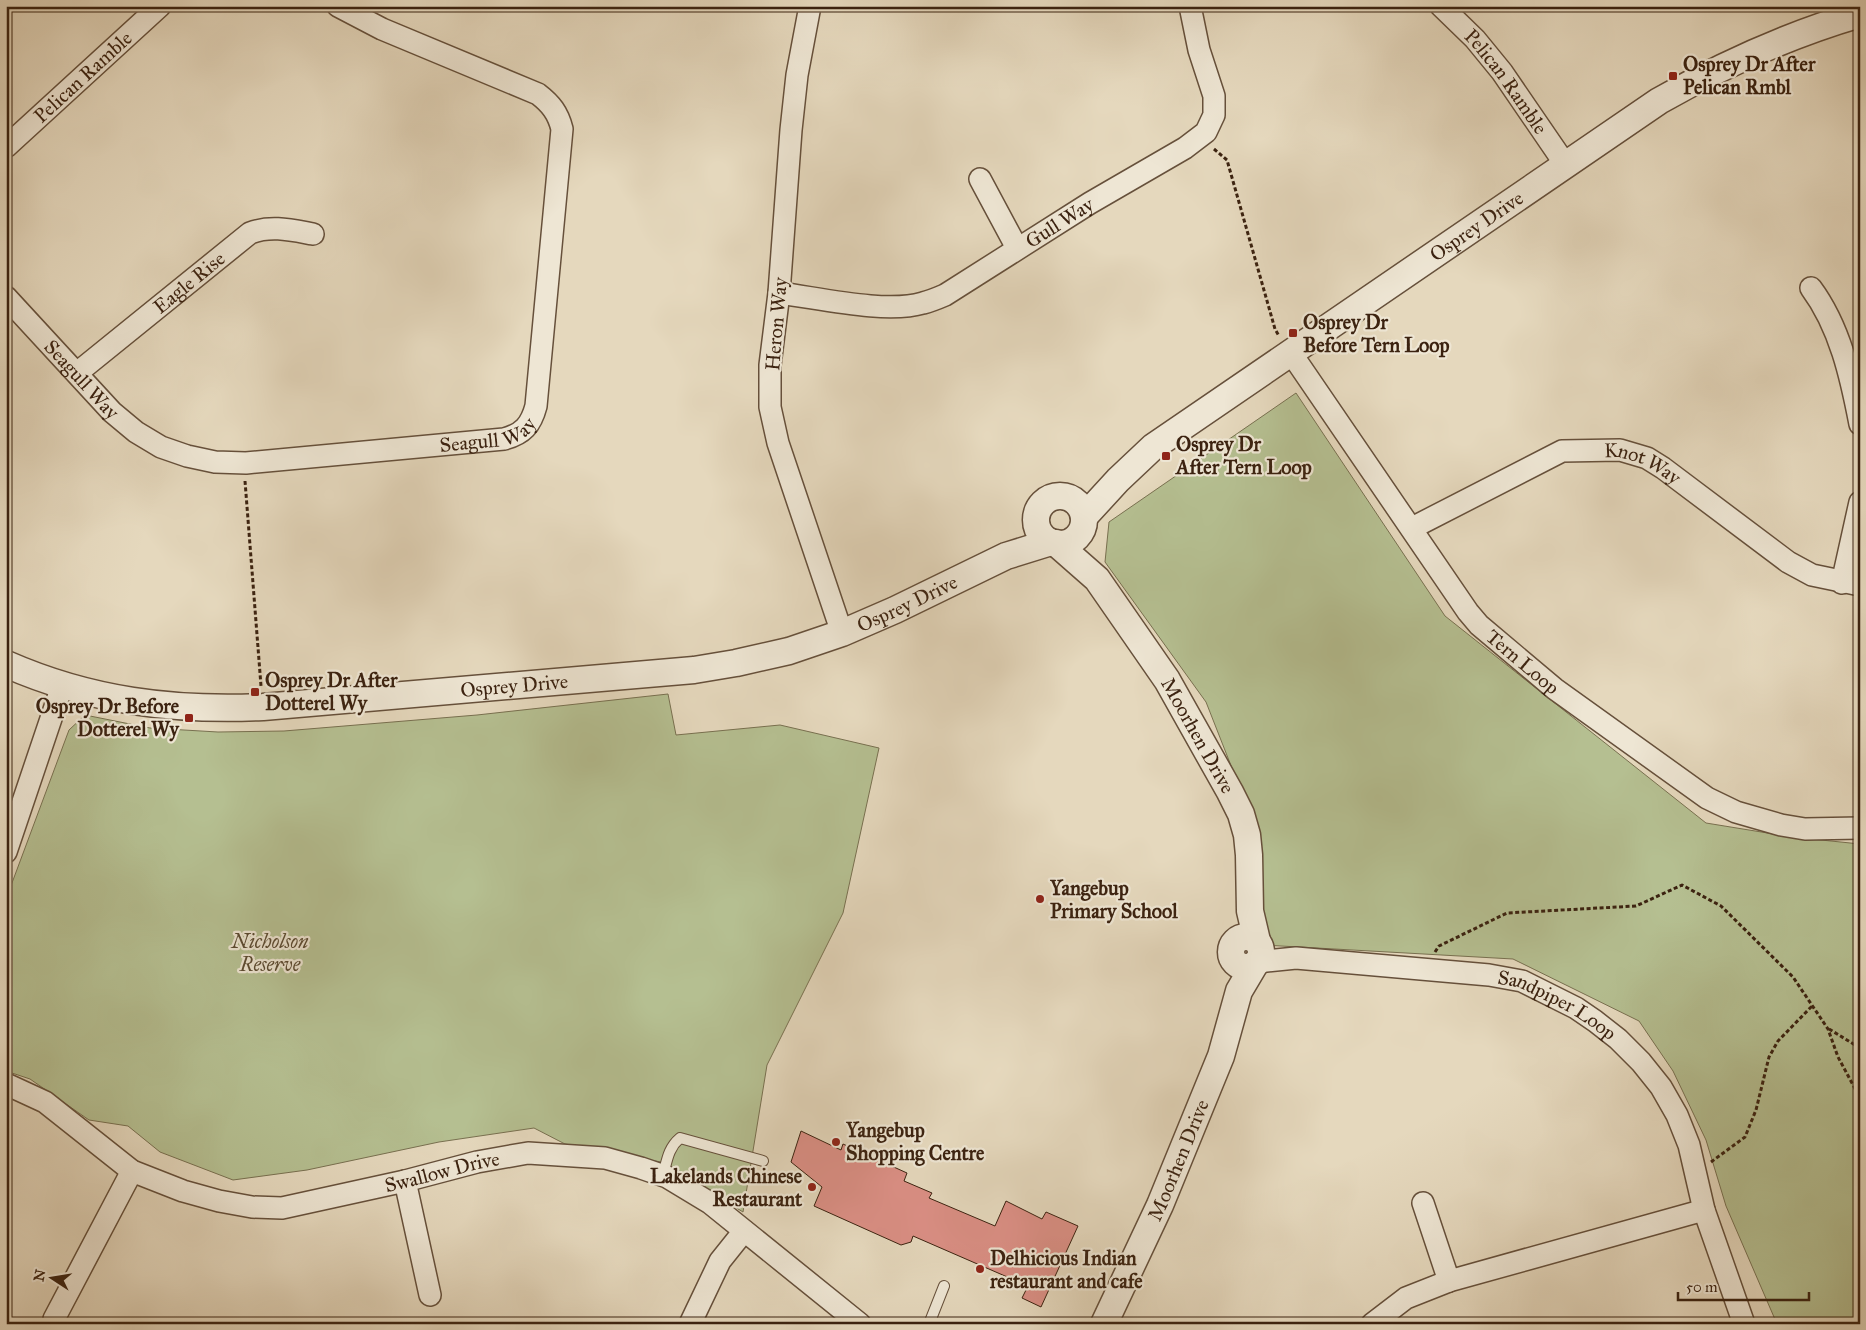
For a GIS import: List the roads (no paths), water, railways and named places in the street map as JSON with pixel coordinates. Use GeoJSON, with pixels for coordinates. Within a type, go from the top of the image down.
{"type":"FeatureCollection","features":[{"type":"Feature","properties":{"kind":"street","name":"Pelican Ramble"},"geometry":{"type":"LineString","coordinates":[[6,147],[160,6]]}},
{"type":"Feature","properties":{"kind":"street","name":"Seagull Way"},"geometry":{"type":"LineString","coordinates":[[6,297],[112,412],[136,432],[161,447],[215,462],[246,463],[504,439],[517,436],[533,418],[536,406],[562,129],[558,115],[550,103],[538,94],[382,30],[338,6]]}},
{"type":"Feature","properties":{"kind":"street","name":"Heron Way"},"geometry":{"type":"LineString","coordinates":[[810,6],[794,103],[779,293],[770,365],[770,407],[778,443],[842,633]]}},
{"type":"Feature","properties":{"kind":"street","name":"Gull Way"},"geometry":{"type":"LineString","coordinates":[[779,293],[870,305],[902,306],[923,304],[945,295],[1017,248],[1199,138],[1206,132],[1214,115],[1214,96],[1199,50],[1190,6]]}},
{"type":"Feature","properties":{"kind":"street","name":"Pelican Ramble"},"geometry":{"type":"LineString","coordinates":[[1441,6],[1475,39],[1502,72],[1565,164]]}},
{"type":"Feature","properties":{"kind":"street","name":"Osprey Drive"},"geometry":{"type":"LineString","coordinates":[[1083,523],[1118,480],[1153,447],[1659,100],[1732,62],[1815,27],[1860,14]]}},
{"type":"Feature","properties":{"kind":"street"},"geometry":{"type":"LineString","coordinates":[[980,180],[1017,248]]}},
{"type":"Feature","properties":{"kind":"street","name":"Eagle Rise"},"geometry":{"type":"LineString","coordinates":[[77,373],[250,233],[263,228],[275,228],[313,234]]}},
{"type":"Feature","properties":{"kind":"street"},"geometry":{"type":"LineString","coordinates":[[1811,288],[1826,308],[1834,326],[1860,424]]}},
{"type":"Feature","properties":{"kind":"street","name":"Tern Loop"},"geometry":{"type":"LineString","coordinates":[[1291,352],[1468,612],[1479,625],[1555,689],[1707,798],[1736,812],[1781,825],[1805,829],[1860,828]]}},
{"type":"Feature","properties":{"kind":"street","name":"Knot Way"},"geometry":{"type":"LineString","coordinates":[[1412,528],[1562,451],[1620,450],[1648,458],[1788,562],[1812,575],[1851,584]]}},
{"type":"Feature","properties":{"kind":"street","name":"Osprey Drive"},"geometry":{"type":"LineString","coordinates":[[1066,496],[1118,480]]}},
{"type":"Feature","properties":{"kind":"street"},"geometry":{"type":"LineString","coordinates":[[1066,496],[1078,504],[1083,523],[1072,541],[1054,543],[1040,532],[1036,518],[1041,505],[1046,500],[1066,496]]}},
{"type":"Feature","properties":{"kind":"street"},"geometry":{"type":"LineString","coordinates":[[1851,584],[1860,502]]}},
{"type":"Feature","properties":{"kind":"street","name":"Osprey Drive"},"geometry":{"type":"LineString","coordinates":[[1006,556],[1036,518]]}},
{"type":"Feature","properties":{"kind":"street","name":"Moorhen Drive"},"geometry":{"type":"LineString","coordinates":[[1083,523],[1097,579]]}},
{"type":"Feature","properties":{"kind":"street","name":"Osprey Drive"},"geometry":{"type":"LineString","coordinates":[[6,664],[62,686],[99,695],[168,707],[219,709],[263,707],[694,670],[789,651],[842,633],[895,610],[1006,556],[1054,543]]}},
{"type":"Feature","properties":{"kind":"street","name":"Moorhen Drive"},"geometry":{"type":"LineString","coordinates":[[1054,543],[1097,579],[1167,680],[1209,751],[1241,814],[1249,855],[1251,952],[1230,1028],[1208,1089],[1160,1205],[1104,1324]]}},
{"type":"Feature","properties":{"kind":"street"},"geometry":{"type":"LineString","coordinates":[[6,852],[62,686]]}},
{"type":"Feature","properties":{"kind":"street","name":"Sandpiper Loop"},"geometry":{"type":"LineString","coordinates":[[1251,952],[1296,958],[1434,970],[1522,981],[1576,1008],[1595,1021],[1618,1039],[1661,1087],[1677,1115],[1696,1173],[1704,1210],[1744,1324]]}},
{"type":"Feature","properties":{"kind":"street","name":"Swallow Drive"},"geometry":{"type":"LineString","coordinates":[[6,1084],[45,1102],[132,1171],[183,1191],[219,1201],[252,1207],[282,1208],[404,1181],[477,1162],[528,1153],[605,1158],[663,1175],[710,1203],[860,1324]]}},
{"type":"Feature","properties":{"kind":"street"},"geometry":{"type":"LineString","coordinates":[[54,1319],[132,1171]]}},
{"type":"Feature","properties":{"kind":"street"},"geometry":{"type":"LineString","coordinates":[[404,1181],[430,1295]]}},
{"type":"Feature","properties":{"kind":"street"},"geometry":{"type":"LineString","coordinates":[[1423,1203],[1449,1281]]}},
{"type":"Feature","properties":{"kind":"street"},"geometry":{"type":"LineString","coordinates":[[1372,1324],[1406,1298],[1449,1281],[1704,1210]]}},
{"type":"Feature","properties":{"kind":"street"},"geometry":{"type":"LineString","coordinates":[[690,1324],[720,1261],[744,1231]]}},
{"type":"Feature","properties":{"kind":"lane"},"geometry":{"type":"LineString","coordinates":[[663,1175],[669,1152],[674,1143],[680,1138],[763,1161]]}},
{"type":"Feature","properties":{"kind":"lane"},"geometry":{"type":"LineString","coordinates":[[929,1324],[944,1286]]}},
{"type":"Feature","properties":{"kind":"place","name":"Osprey Dr After Pelican Rmbl"},"geometry":{"type":"Point","coordinates":[1673,76]}},
{"type":"Feature","properties":{"kind":"place","name":"Osprey Dr Before Tern Loop"},"geometry":{"type":"Point","coordinates":[1293,333]}},
{"type":"Feature","properties":{"kind":"place","name":"Osprey Dr After Tern Loop"},"geometry":{"type":"Point","coordinates":[1166,456]}},
{"type":"Feature","properties":{"kind":"place","name":"Osprey Dr After Dotterel Wy"},"geometry":{"type":"Point","coordinates":[255,692]}},
{"type":"Feature","properties":{"kind":"place","name":"Osprey Dr Before Dotterel Wy"},"geometry":{"type":"Point","coordinates":[189,718]}},
{"type":"Feature","properties":{"kind":"place","name":"Yangebup Primary School"},"geometry":{"type":"Point","coordinates":[1040,899]}},
{"type":"Feature","properties":{"kind":"place","name":"Yangebup Shopping Centre"},"geometry":{"type":"Point","coordinates":[836,1142]}},
{"type":"Feature","properties":{"kind":"place","name":"Lakelands Chinese Restaurant"},"geometry":{"type":"Point","coordinates":[812,1187]}},
{"type":"Feature","properties":{"kind":"place","name":"Delhicious Indian restaurant and cafe"},"geometry":{"type":"Point","coordinates":[980,1269]}},
{"type":"Feature","properties":{"kind":"park label","name":"Nicholson Reserve"},"geometry":{"type":"Point","coordinates":[270,952]}}]}
